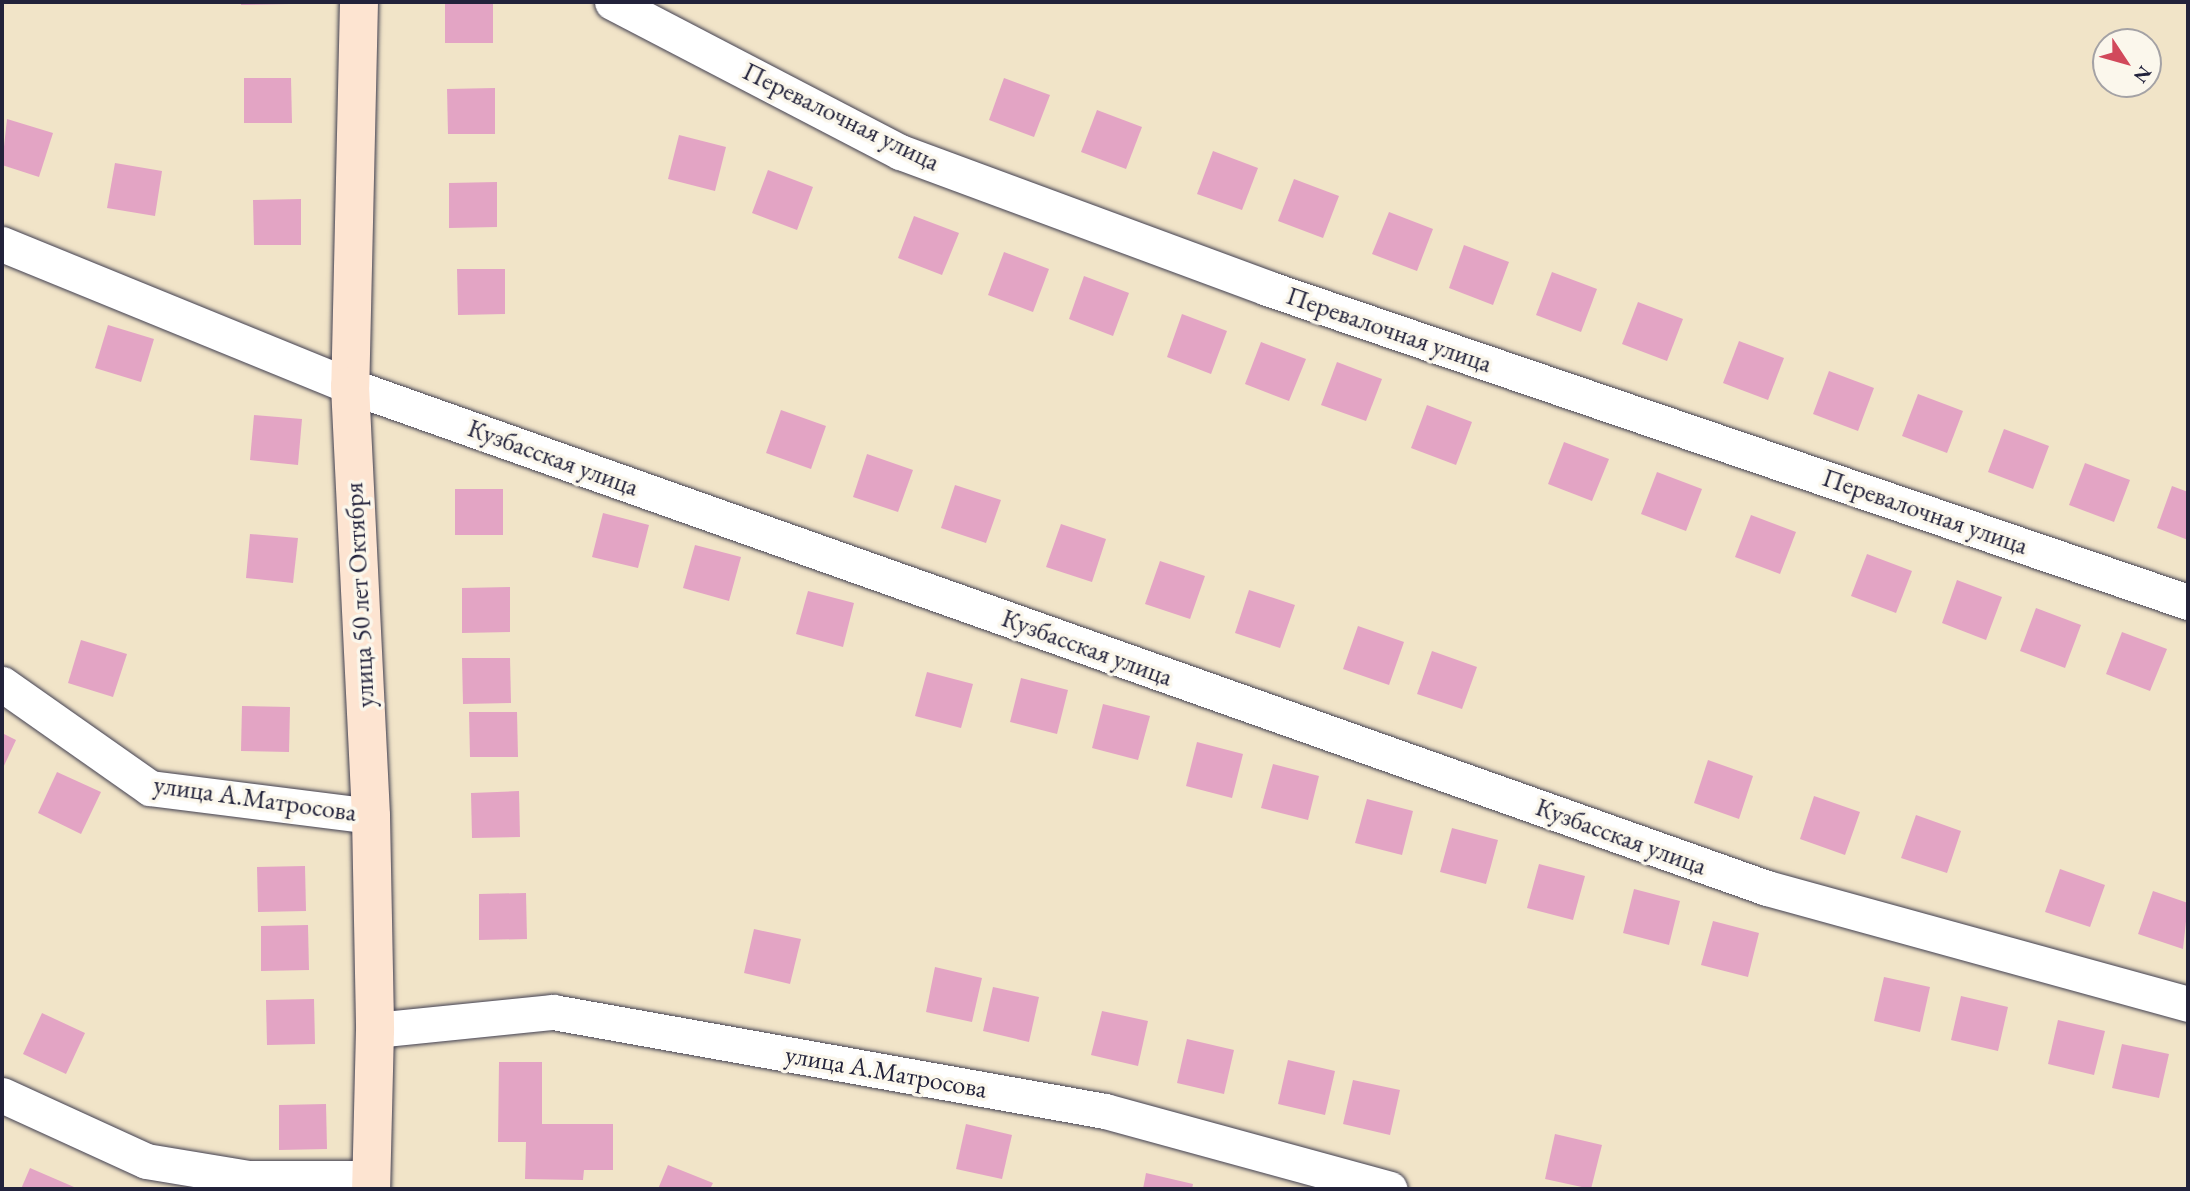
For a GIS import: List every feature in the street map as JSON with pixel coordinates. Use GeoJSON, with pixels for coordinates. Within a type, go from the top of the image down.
{"type":"FeatureCollection","features":[{"type":"Feature","properties":{"kind":"main road","name":"улица 50 лет Октября"},"geometry":{"type":"LineString","coordinates":[[359,2],[349,386],[371,816],[375,1030],[372,1184]]}},
{"type":"Feature","properties":{"kind":"street","name":"Перевалочная улица"},"geometry":{"type":"LineString","coordinates":[[612,2],[900,152],[1267,288],[2188,602]]}},
{"type":"Feature","properties":{"kind":"street","name":"Кузбасская улица"},"geometry":{"type":"LineString","coordinates":[[2,244],[349,386],[1767,888],[2188,1004]]}},
{"type":"Feature","properties":{"kind":"street","name":"улица А.Матросова"},"geometry":{"type":"LineString","coordinates":[[2,684],[150,788],[371,816]]}},
{"type":"Feature","properties":{"kind":"street","name":"улица А.Матросова"},"geometry":{"type":"LineString","coordinates":[[375,1030],[553,1012],[1105,1111],[1390,1189]]}},
{"type":"Feature","properties":{"kind":"street"},"geometry":{"type":"LineString","coordinates":[[2,1095],[146,1161],[248,1178],[372,1184]]}},
{"type":"Feature","properties":{"kind":"building"},"geometry":{"type":"Polygon","coordinates":[[[241,2],[289,2],[289,4],[241,5],[241,2]]]}},
{"type":"Feature","properties":{"kind":"building"},"geometry":{"type":"Polygon","coordinates":[[[445,2],[493,2],[493,43],[445,43],[445,2]]]}},
{"type":"Feature","properties":{"kind":"building"},"geometry":{"type":"Polygon","coordinates":[[[244,78],[291,78],[292,123],[244,123],[244,78]]]}},
{"type":"Feature","properties":{"kind":"building"},"geometry":{"type":"Polygon","coordinates":[[[1004,78],[1050,95],[1034,137],[989,120],[1004,78]]]}},
{"type":"Feature","properties":{"kind":"building"},"geometry":{"type":"Polygon","coordinates":[[[495,88],[495,134],[448,134],[447,89],[495,88]]]}},
{"type":"Feature","properties":{"kind":"building"},"geometry":{"type":"Polygon","coordinates":[[[1097,110],[1142,127],[1126,169],[1081,152],[1097,110]]]}},
{"type":"Feature","properties":{"kind":"building"},"geometry":{"type":"Polygon","coordinates":[[[7,119],[53,133],[39,177],[2,165],[7,119]]]}},
{"type":"Feature","properties":{"kind":"building"},"geometry":{"type":"Polygon","coordinates":[[[679,135],[726,147],[715,191],[668,179],[679,135]]]}},
{"type":"Feature","properties":{"kind":"building"},"geometry":{"type":"Polygon","coordinates":[[[1213,151],[1258,168],[1242,210],[1197,194],[1213,151]]]}},
{"type":"Feature","properties":{"kind":"building"},"geometry":{"type":"Polygon","coordinates":[[[115,163],[162,171],[155,216],[107,208],[115,163]]]}},
{"type":"Feature","properties":{"kind":"building"},"geometry":{"type":"Polygon","coordinates":[[[768,170],[813,187],[797,230],[752,213],[768,170]]]}},
{"type":"Feature","properties":{"kind":"building"},"geometry":{"type":"Polygon","coordinates":[[[1294,179],[1339,196],[1323,238],[1278,221],[1294,179]]]}},
{"type":"Feature","properties":{"kind":"building"},"geometry":{"type":"Polygon","coordinates":[[[497,182],[497,227],[449,228],[449,183],[497,182]]]}},
{"type":"Feature","properties":{"kind":"building"},"geometry":{"type":"Polygon","coordinates":[[[301,199],[301,245],[254,245],[253,200],[301,199]]]}},
{"type":"Feature","properties":{"kind":"building"},"geometry":{"type":"Polygon","coordinates":[[[1389,212],[1433,229],[1417,271],[1372,254],[1389,212]]]}},
{"type":"Feature","properties":{"kind":"building"},"geometry":{"type":"Polygon","coordinates":[[[914,216],[959,233],[942,275],[898,258],[914,216]]]}},
{"type":"Feature","properties":{"kind":"building"},"geometry":{"type":"Polygon","coordinates":[[[1464,245],[1509,262],[1493,305],[1449,288],[1464,245]]]}},
{"type":"Feature","properties":{"kind":"building"},"geometry":{"type":"Polygon","coordinates":[[[1004,252],[1049,269],[1033,312],[988,295],[1004,252]]]}},
{"type":"Feature","properties":{"kind":"building"},"geometry":{"type":"Polygon","coordinates":[[[457,269],[505,269],[505,314],[458,315],[457,269]]]}},
{"type":"Feature","properties":{"kind":"building"},"geometry":{"type":"Polygon","coordinates":[[[1552,272],[1597,289],[1581,332],[1536,315],[1552,272]]]}},
{"type":"Feature","properties":{"kind":"building"},"geometry":{"type":"Polygon","coordinates":[[[1084,276],[1129,293],[1113,336],[1069,319],[1084,276]]]}},
{"type":"Feature","properties":{"kind":"building"},"geometry":{"type":"Polygon","coordinates":[[[1638,302],[1683,319],[1667,361],[1622,344],[1638,302]]]}},
{"type":"Feature","properties":{"kind":"building"},"geometry":{"type":"Polygon","coordinates":[[[1182,314],[1227,331],[1211,374],[1167,357],[1182,314]]]}},
{"type":"Feature","properties":{"kind":"building"},"geometry":{"type":"Polygon","coordinates":[[[108,325],[154,339],[141,382],[95,368],[108,325]]]}},
{"type":"Feature","properties":{"kind":"building"},"geometry":{"type":"Polygon","coordinates":[[[1739,341],[1784,358],[1768,400],[1723,383],[1739,341]]]}},
{"type":"Feature","properties":{"kind":"building"},"geometry":{"type":"Polygon","coordinates":[[[1261,342],[1306,359],[1289,401],[1245,384],[1261,342]]]}},
{"type":"Feature","properties":{"kind":"building"},"geometry":{"type":"Polygon","coordinates":[[[1337,362],[1382,379],[1366,421],[1321,405],[1337,362]]]}},
{"type":"Feature","properties":{"kind":"building"},"geometry":{"type":"Polygon","coordinates":[[[1829,371],[1874,388],[1858,431],[1813,414],[1829,371]]]}},
{"type":"Feature","properties":{"kind":"building"},"geometry":{"type":"Polygon","coordinates":[[[1918,394],[1963,411],[1947,453],[1902,436],[1918,394]]]}},
{"type":"Feature","properties":{"kind":"building"},"geometry":{"type":"Polygon","coordinates":[[[1427,405],[1472,422],[1456,465],[1411,448],[1427,405]]]}},
{"type":"Feature","properties":{"kind":"building"},"geometry":{"type":"Polygon","coordinates":[[[781,410],[826,426],[811,469],[766,453],[781,410]]]}},
{"type":"Feature","properties":{"kind":"building"},"geometry":{"type":"Polygon","coordinates":[[[254,415],[302,419],[298,465],[250,460],[254,415]]]}},
{"type":"Feature","properties":{"kind":"building"},"geometry":{"type":"Polygon","coordinates":[[[2004,429],[2049,446],[2033,489],[1988,472],[2004,429]]]}},
{"type":"Feature","properties":{"kind":"building"},"geometry":{"type":"Polygon","coordinates":[[[1564,442],[1609,459],[1592,501],[1548,484],[1564,442]]]}},
{"type":"Feature","properties":{"kind":"building"},"geometry":{"type":"Polygon","coordinates":[[[867,454],[913,470],[898,512],[853,497],[867,454]]]}},
{"type":"Feature","properties":{"kind":"building"},"geometry":{"type":"Polygon","coordinates":[[[2085,463],[2130,480],[2114,522],[2069,505],[2085,463]]]}},
{"type":"Feature","properties":{"kind":"building"},"geometry":{"type":"Polygon","coordinates":[[[1657,472],[1702,489],[1686,531],[1641,514],[1657,472]]]}},
{"type":"Feature","properties":{"kind":"building"},"geometry":{"type":"Polygon","coordinates":[[[955,485],[1001,500],[986,543],[941,528],[955,485]]]}},
{"type":"Feature","properties":{"kind":"building"},"geometry":{"type":"Polygon","coordinates":[[[2172,486],[2188,492],[2188,540],[2157,528],[2172,486]]]}},
{"type":"Feature","properties":{"kind":"building"},"geometry":{"type":"Polygon","coordinates":[[[455,489],[503,489],[503,535],[455,535],[455,489]]]}},
{"type":"Feature","properties":{"kind":"building"},"geometry":{"type":"Polygon","coordinates":[[[603,513],[649,525],[638,568],[592,557],[603,513]]]}},
{"type":"Feature","properties":{"kind":"building"},"geometry":{"type":"Polygon","coordinates":[[[1751,515],[1796,532],[1780,574],[1735,557],[1751,515]]]}},
{"type":"Feature","properties":{"kind":"building"},"geometry":{"type":"Polygon","coordinates":[[[1061,524],[1106,539],[1092,582],[1046,567],[1061,524]]]}},
{"type":"Feature","properties":{"kind":"building"},"geometry":{"type":"Polygon","coordinates":[[[250,534],[298,538],[293,583],[246,578],[250,534]]]}},
{"type":"Feature","properties":{"kind":"building"},"geometry":{"type":"Polygon","coordinates":[[[695,545],[741,557],[729,601],[683,588],[695,545]]]}},
{"type":"Feature","properties":{"kind":"building"},"geometry":{"type":"Polygon","coordinates":[[[1867,554],[1912,571],[1896,613],[1851,596],[1867,554]]]}},
{"type":"Feature","properties":{"kind":"building"},"geometry":{"type":"Polygon","coordinates":[[[1160,561],[1205,576],[1190,619],[1145,604],[1160,561]]]}},
{"type":"Feature","properties":{"kind":"building"},"geometry":{"type":"Polygon","coordinates":[[[1957,580],[2002,597],[1986,640],[1942,623],[1957,580]]]}},
{"type":"Feature","properties":{"kind":"building"},"geometry":{"type":"Polygon","coordinates":[[[510,587],[510,632],[462,633],[462,588],[510,587]]]}},
{"type":"Feature","properties":{"kind":"building"},"geometry":{"type":"Polygon","coordinates":[[[1249,590],[1295,605],[1280,648],[1235,633],[1249,590]]]}},
{"type":"Feature","properties":{"kind":"building"},"geometry":{"type":"Polygon","coordinates":[[[808,591],[854,603],[843,647],[796,634],[808,591]]]}},
{"type":"Feature","properties":{"kind":"building"},"geometry":{"type":"Polygon","coordinates":[[[2036,608],[2081,625],[2065,668],[2020,651],[2036,608]]]}},
{"type":"Feature","properties":{"kind":"building"},"geometry":{"type":"Polygon","coordinates":[[[1358,626],[1404,642],[1389,685],[1343,669],[1358,626]]]}},
{"type":"Feature","properties":{"kind":"building"},"geometry":{"type":"Polygon","coordinates":[[[2122,632],[2167,649],[2150,691],[2106,674],[2122,632]]]}},
{"type":"Feature","properties":{"kind":"building"},"geometry":{"type":"Polygon","coordinates":[[[81,640],[127,654],[113,697],[68,683],[81,640]]]}},
{"type":"Feature","properties":{"kind":"building"},"geometry":{"type":"Polygon","coordinates":[[[1432,651],[1477,667],[1462,709],[1417,694],[1432,651]]]}},
{"type":"Feature","properties":{"kind":"building"},"geometry":{"type":"Polygon","coordinates":[[[462,658],[510,658],[511,703],[463,704],[462,658]]]}},
{"type":"Feature","properties":{"kind":"building"},"geometry":{"type":"Polygon","coordinates":[[[927,672],[973,684],[961,728],[915,716],[927,672]]]}},
{"type":"Feature","properties":{"kind":"building"},"geometry":{"type":"Polygon","coordinates":[[[1021,678],[1068,690],[1057,734],[1010,722],[1021,678]]]}},
{"type":"Feature","properties":{"kind":"building"},"geometry":{"type":"Polygon","coordinates":[[[1103,704],[1150,716],[1138,760],[1092,748],[1103,704]]]}},
{"type":"Feature","properties":{"kind":"building"},"geometry":{"type":"Polygon","coordinates":[[[242,706],[290,707],[289,752],[241,751],[242,706]]]}},
{"type":"Feature","properties":{"kind":"building"},"geometry":{"type":"Polygon","coordinates":[[[469,712],[517,712],[518,757],[470,757],[469,712]]]}},
{"type":"Feature","properties":{"kind":"building"},"geometry":{"type":"Polygon","coordinates":[[[2,733],[16,740],[2,770],[2,733]]]}},
{"type":"Feature","properties":{"kind":"building"},"geometry":{"type":"Polygon","coordinates":[[[1197,742],[1243,754],[1232,798],[1186,786],[1197,742]]]}},
{"type":"Feature","properties":{"kind":"building"},"geometry":{"type":"Polygon","coordinates":[[[1708,760],[1753,776],[1739,819],[1694,803],[1708,760]]]}},
{"type":"Feature","properties":{"kind":"building"},"geometry":{"type":"Polygon","coordinates":[[[1273,764],[1319,776],[1308,820],[1261,808],[1273,764]]]}},
{"type":"Feature","properties":{"kind":"building"},"geometry":{"type":"Polygon","coordinates":[[[57,772],[101,792],[81,834],[38,813],[57,772]]]}},
{"type":"Feature","properties":{"kind":"building"},"geometry":{"type":"Polygon","coordinates":[[[519,791],[520,837],[472,838],[471,793],[519,791]]]}},
{"type":"Feature","properties":{"kind":"building"},"geometry":{"type":"Polygon","coordinates":[[[1814,796],[1860,812],[1845,855],[1800,839],[1814,796]]]}},
{"type":"Feature","properties":{"kind":"building"},"geometry":{"type":"Polygon","coordinates":[[[1367,799],[1413,811],[1402,855],[1355,843],[1367,799]]]}},
{"type":"Feature","properties":{"kind":"building"},"geometry":{"type":"Polygon","coordinates":[[[1916,815],[1961,831],[1947,873],[1901,858],[1916,815]]]}},
{"type":"Feature","properties":{"kind":"building"},"geometry":{"type":"Polygon","coordinates":[[[1452,828],[1498,840],[1486,884],[1440,872],[1452,828]]]}},
{"type":"Feature","properties":{"kind":"building"},"geometry":{"type":"Polygon","coordinates":[[[1539,864],[1585,876],[1573,920],[1527,908],[1539,864]]]}},
{"type":"Feature","properties":{"kind":"building"},"geometry":{"type":"Polygon","coordinates":[[[305,866],[306,911],[258,912],[257,867],[305,866]]]}},
{"type":"Feature","properties":{"kind":"building"},"geometry":{"type":"Polygon","coordinates":[[[2060,869],[2105,885],[2090,927],[2045,912],[2060,869]]]}},
{"type":"Feature","properties":{"kind":"building"},"geometry":{"type":"Polygon","coordinates":[[[1634,889],[1680,901],[1669,945],[1623,933],[1634,889]]]}},
{"type":"Feature","properties":{"kind":"building"},"geometry":{"type":"Polygon","coordinates":[[[2153,891],[2188,903],[2183,949],[2138,934],[2153,891]]]}},
{"type":"Feature","properties":{"kind":"building"},"geometry":{"type":"Polygon","coordinates":[[[526,893],[527,939],[479,940],[479,894],[526,893]]]}},
{"type":"Feature","properties":{"kind":"building"},"geometry":{"type":"Polygon","coordinates":[[[1713,921],[1759,933],[1748,977],[1701,965],[1713,921]]]}},
{"type":"Feature","properties":{"kind":"building"},"geometry":{"type":"Polygon","coordinates":[[[308,925],[309,970],[261,971],[261,926],[308,925]]]}},
{"type":"Feature","properties":{"kind":"building"},"geometry":{"type":"Polygon","coordinates":[[[754,929],[801,939],[790,984],[744,973],[754,929]]]}},
{"type":"Feature","properties":{"kind":"building"},"geometry":{"type":"Polygon","coordinates":[[[935,967],[982,978],[972,1022],[926,1012],[935,967]]]}},
{"type":"Feature","properties":{"kind":"building"},"geometry":{"type":"Polygon","coordinates":[[[1884,977],[1930,987],[1920,1032],[1874,1021],[1884,977]]]}},
{"type":"Feature","properties":{"kind":"building"},"geometry":{"type":"Polygon","coordinates":[[[993,987],[1039,997],[1029,1042],[983,1031],[993,987]]]}},
{"type":"Feature","properties":{"kind":"building"},"geometry":{"type":"Polygon","coordinates":[[[1961,996],[2008,1007],[1998,1051],[1951,1040],[1961,996]]]}},
{"type":"Feature","properties":{"kind":"building"},"geometry":{"type":"Polygon","coordinates":[[[314,999],[315,1044],[267,1045],[266,1000],[314,999]]]}},
{"type":"Feature","properties":{"kind":"building"},"geometry":{"type":"Polygon","coordinates":[[[1102,1011],[1148,1021],[1138,1066],[1091,1055],[1102,1011]]]}},
{"type":"Feature","properties":{"kind":"building"},"geometry":{"type":"Polygon","coordinates":[[[42,1013],[85,1033],[66,1074],[23,1054],[42,1013]]]}},
{"type":"Feature","properties":{"kind":"building"},"geometry":{"type":"Polygon","coordinates":[[[2058,1020],[2105,1031],[2094,1075],[2048,1064],[2058,1020]]]}},
{"type":"Feature","properties":{"kind":"building"},"geometry":{"type":"Polygon","coordinates":[[[1187,1039],[1234,1050],[1224,1094],[1177,1083],[1187,1039]]]}},
{"type":"Feature","properties":{"kind":"building"},"geometry":{"type":"Polygon","coordinates":[[[2122,1044],[2169,1054],[2159,1098],[2112,1088],[2122,1044]]]}},
{"type":"Feature","properties":{"kind":"building"},"geometry":{"type":"Polygon","coordinates":[[[1288,1060],[1335,1071],[1325,1115],[1278,1104],[1288,1060]]]}},
{"type":"Feature","properties":{"kind":"building"},"geometry":{"type":"Polygon","coordinates":[[[499,1062],[542,1062],[542,1124],[613,1124],[613,1170],[584,1170],[583,1180],[525,1179],[526,1142],[498,1142],[499,1062]]]}},
{"type":"Feature","properties":{"kind":"building"},"geometry":{"type":"Polygon","coordinates":[[[1353,1080],[1400,1090],[1390,1135],[1343,1124],[1353,1080]]]}},
{"type":"Feature","properties":{"kind":"building"},"geometry":{"type":"Polygon","coordinates":[[[326,1104],[327,1149],[279,1150],[279,1105],[326,1104]]]}},
{"type":"Feature","properties":{"kind":"building"},"geometry":{"type":"Polygon","coordinates":[[[966,1124],[1012,1135],[1002,1179],[956,1169],[966,1124]]]}},
{"type":"Feature","properties":{"kind":"building"},"geometry":{"type":"Polygon","coordinates":[[[1555,1134],[1602,1145],[1591,1189],[1545,1179],[1555,1134]]]}},
{"type":"Feature","properties":{"kind":"building"},"geometry":{"type":"Polygon","coordinates":[[[668,1165],[713,1183],[710,1189],[658,1189],[668,1165]]]}},
{"type":"Feature","properties":{"kind":"building"},"geometry":{"type":"Polygon","coordinates":[[[30,1168],[74,1187],[21,1189],[30,1168]]]}},
{"type":"Feature","properties":{"kind":"building"},"geometry":{"type":"Polygon","coordinates":[[[1146,1173],[1193,1184],[1192,1189],[1143,1189],[1146,1173]]]}}]}
